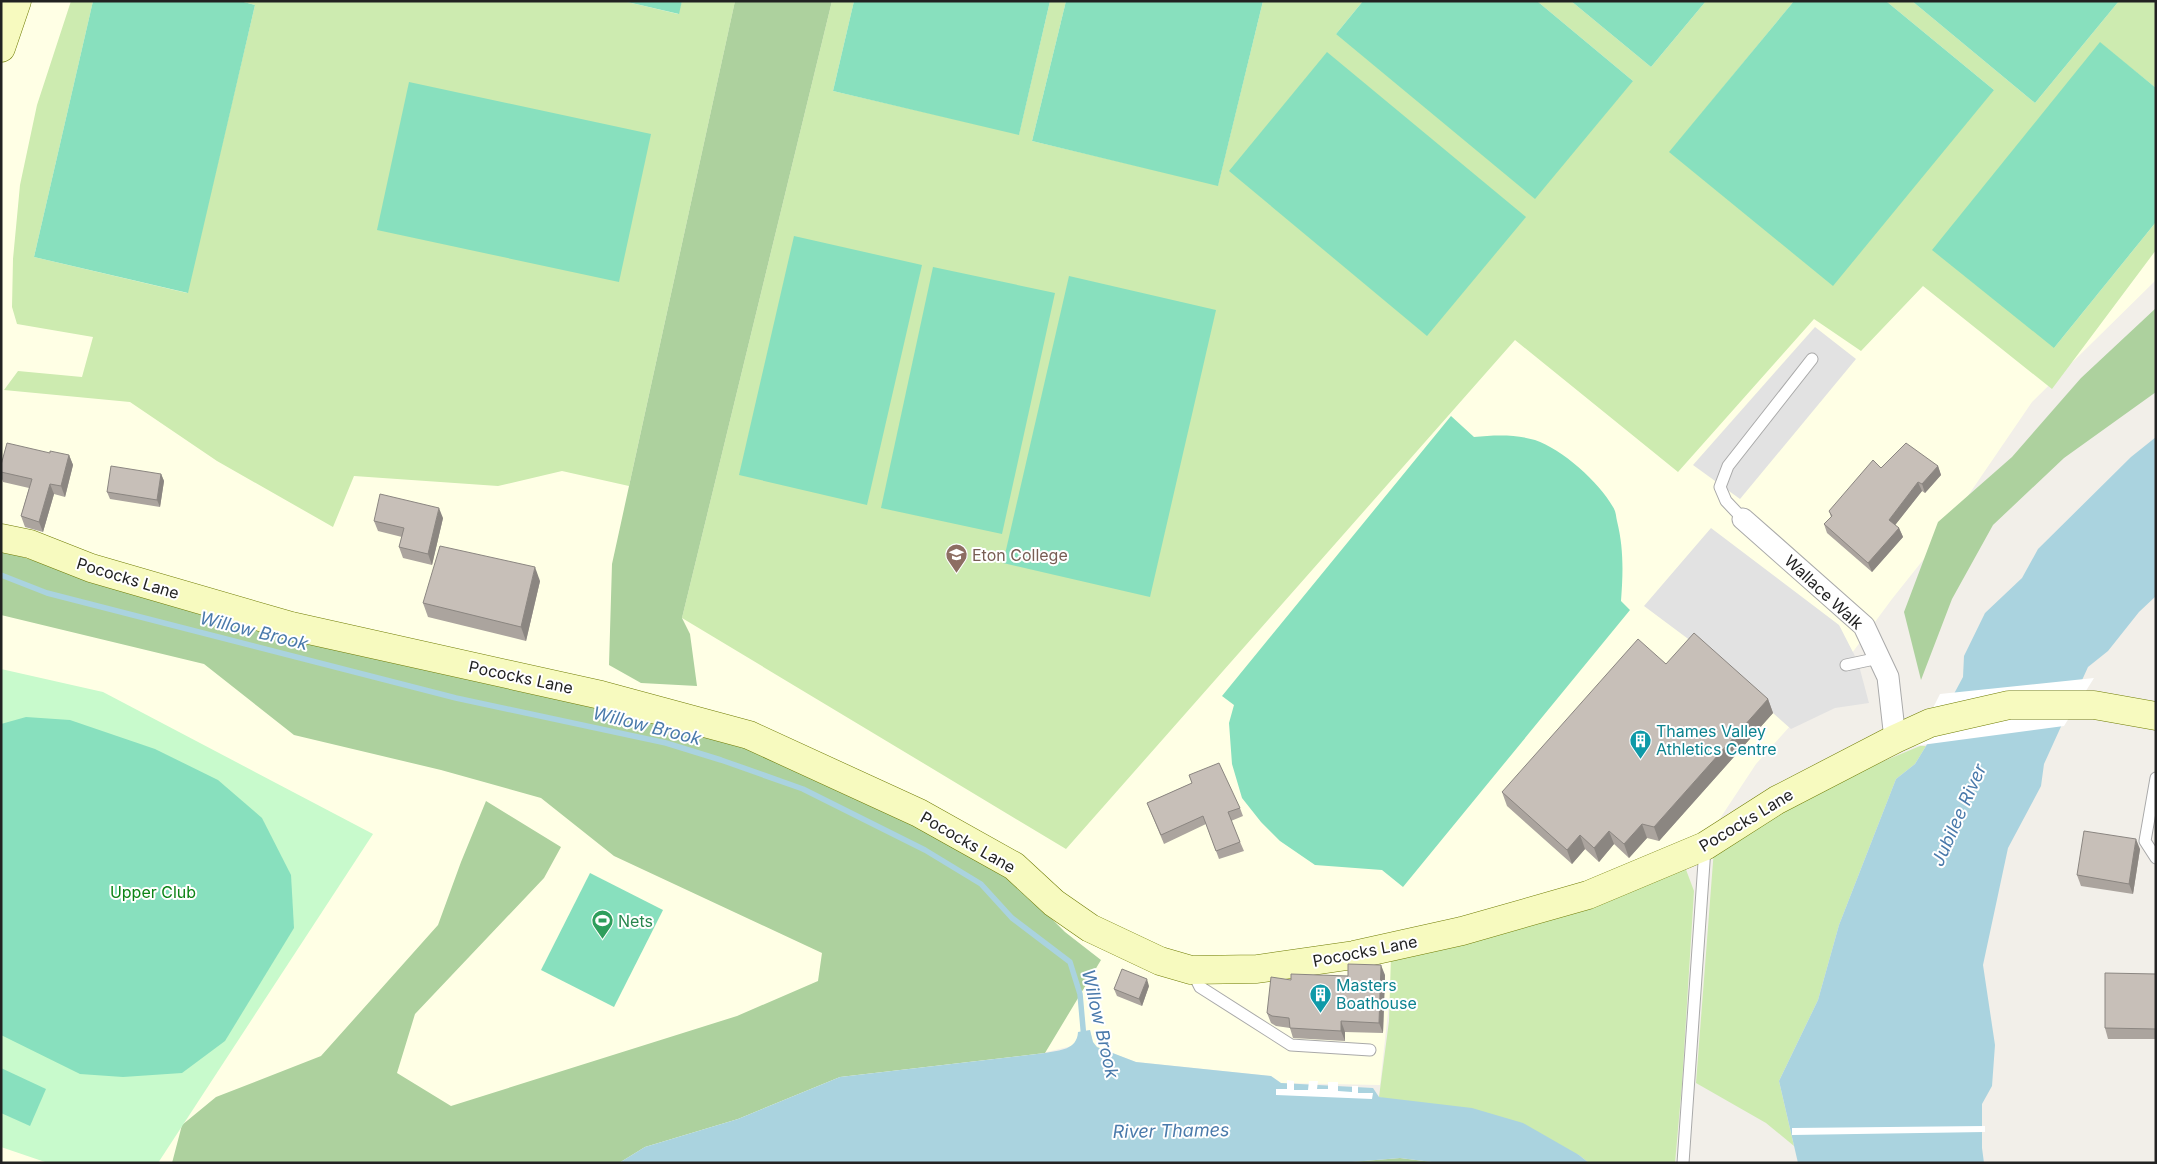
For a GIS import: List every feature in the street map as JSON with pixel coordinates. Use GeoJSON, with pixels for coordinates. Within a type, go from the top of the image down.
{"type":"FeatureCollection","features":[{"type":"Feature","properties":{"kind":"main road"},"geometry":{"type":"LineString","coordinates":[[1,48],[17,1]]}},
{"type":"Feature","properties":{"kind":"main road","name":"Pococks Lane"},"geometry":{"type":"LineString","coordinates":[[1,538],[30,544],[91,568],[291,626],[602,695],[749,735],[918,813],[1014,866],[1054,903],[1090,928],[1160,961],[1191,970],[1266,968],[1354,955],[1462,931],[1588,895],[1705,846],[1777,800],[1930,723],[2009,705],[2094,705],[2156,716]]}},
{"type":"Feature","properties":{"kind":"street","name":"Wallace Walk"},"geometry":{"type":"LineString","coordinates":[[1743,519],[1864,626],[1888,676],[1895,739]]}},
{"type":"Feature","properties":{"kind":"lane"},"geometry":{"type":"LineString","coordinates":[[1743,519],[1726,501],[1720,487],[1728,466],[1812,359]]}},
{"type":"Feature","properties":{"kind":"lane"},"geometry":{"type":"LineString","coordinates":[[1846,664],[1879,658]]}},
{"type":"Feature","properties":{"kind":"lane"},"geometry":{"type":"LineString","coordinates":[[2156,778],[2141,840],[2156,858]]}},
{"type":"Feature","properties":{"kind":"lane"},"geometry":{"type":"LineString","coordinates":[[1683,1163],[1705,846]]}},
{"type":"Feature","properties":{"kind":"lane"},"geometry":{"type":"LineString","coordinates":[[1191,970],[1200,987],[1291,1045],[1370,1050]]}},
{"type":"Feature","properties":{"kind":"shaded area","name":"Eton College"},"geometry":{"type":"Polygon","coordinates":[[[1,1],[2156,1],[2156,280],[2032,402],[1931,550],[1835,676],[1756,764],[1719,820],[1693,837],[1606,878],[1519,900],[1426,927],[1397,931],[1380,1085],[1281,1083],[1271,1076],[1136,1062],[1096,1047],[1090,1030],[1078,1032],[1078,1039],[1072,1046],[645,1147],[619,1163],[1,1163],[1,1]]]}},
{"type":"Feature","properties":{"kind":"shaded area"},"geometry":{"type":"Polygon","coordinates":[[[1815,327],[1856,359],[1740,499],[1693,465],[1815,327]]]}},
{"type":"Feature","properties":{"kind":"shaded area"},"geometry":{"type":"Polygon","coordinates":[[[1711,528],[1839,625],[1858,662],[1869,703],[1835,708],[1791,729],[1699,647],[1644,606],[1711,528]]]}},
{"type":"Feature","properties":{"kind":"green space"},"geometry":{"type":"Polygon","coordinates":[[[71,1],[93,1],[34,257],[187,293],[255,5],[240,1],[623,1],[678,14],[682,1],[735,1],[629,486],[562,471],[498,486],[354,476],[333,527],[217,461],[130,402],[4,390],[18,371],[82,377],[93,337],[17,324],[12,307],[13,259],[20,185],[37,105],[71,1]]]}},
{"type":"Feature","properties":{"kind":"green space"},"geometry":{"type":"Polygon","coordinates":[[[93,1],[240,1],[255,5],[188,293],[34,257],[93,1]]]}},
{"type":"Feature","properties":{"kind":"green space"},"geometry":{"type":"Polygon","coordinates":[[[623,1],[682,1],[679,14],[623,1]]]}},
{"type":"Feature","properties":{"kind":"green space"},"geometry":{"type":"Polygon","coordinates":[[[735,1],[832,1],[682,618],[690,634],[697,686],[641,683],[609,665],[612,564],[735,1]]]}},
{"type":"Feature","properties":{"kind":"green space"},"geometry":{"type":"Polygon","coordinates":[[[832,1],[854,1],[833,91],[1019,134],[1050,1],[1066,1],[1032,141],[1218,185],[1263,1],[1363,1],[1336,34],[1633,81],[1537,1],[1571,1],[1651,67],[1706,1],[1794,1],[1670,152],[1994,90],[1886,1],[1912,1],[2035,103],[2119,1],[2156,1],[2156,88],[2100,43],[2054,348],[2156,222],[2156,250],[2052,389],[1923,286],[1861,351],[1814,319],[1678,472],[1515,340],[1066,849],[682,618],[832,1]]]}},
{"type":"Feature","properties":{"kind":"green space"},"geometry":{"type":"Polygon","coordinates":[[[854,1],[1050,1],[1019,135],[833,91],[854,1]]]}},
{"type":"Feature","properties":{"kind":"green space"},"geometry":{"type":"Polygon","coordinates":[[[1066,1],[1263,1],[1218,186],[1032,141],[1066,1]]]}},
{"type":"Feature","properties":{"kind":"green space"},"geometry":{"type":"Polygon","coordinates":[[[1363,1],[1537,1],[1633,81],[1535,199],[1336,34],[1363,1]]]}},
{"type":"Feature","properties":{"kind":"green space"},"geometry":{"type":"Polygon","coordinates":[[[1571,1],[1706,1],[1651,67],[1571,1]]]}},
{"type":"Feature","properties":{"kind":"green space"},"geometry":{"type":"Polygon","coordinates":[[[1794,1],[1886,1],[1994,90],[1833,286],[1669,152],[1794,1]]]}},
{"type":"Feature","properties":{"kind":"green space"},"geometry":{"type":"Polygon","coordinates":[[[1912,1],[2119,1],[2035,103],[1912,1]]]}},
{"type":"Feature","properties":{"kind":"green space"},"geometry":{"type":"Polygon","coordinates":[[[2100,42],[2156,88],[2156,222],[2054,348],[1932,250],[2100,42]]]}},
{"type":"Feature","properties":{"kind":"green space"},"geometry":{"type":"Polygon","coordinates":[[[1327,52],[1526,217],[1427,336],[1229,171],[1327,52]]]}},
{"type":"Feature","properties":{"kind":"green space"},"geometry":{"type":"Polygon","coordinates":[[[409,82],[651,134],[619,282],[377,230],[409,82]]]}},
{"type":"Feature","properties":{"kind":"green space"},"geometry":{"type":"Polygon","coordinates":[[[794,236],[922,265],[867,505],[739,475],[794,236]]]}},
{"type":"Feature","properties":{"kind":"green space"},"geometry":{"type":"Polygon","coordinates":[[[933,267],[1055,293],[1002,534],[881,508],[933,267]]]}},
{"type":"Feature","properties":{"kind":"green space"},"geometry":{"type":"Polygon","coordinates":[[[1069,276],[1216,310],[1150,597],[1003,563],[1069,276]]]}},
{"type":"Feature","properties":{"kind":"green space"},"geometry":{"type":"Polygon","coordinates":[[[2156,308],[2156,392],[2064,458],[1993,525],[1952,599],[1921,680],[1904,612],[1938,522],[2012,457],[2081,378],[2156,308]]]}},
{"type":"Feature","properties":{"kind":"green space"},"geometry":{"type":"Polygon","coordinates":[[[1451,416],[1474,437],[1512,436],[1546,444],[1568,459],[1599,487],[1615,512],[1622,551],[1621,601],[1630,610],[1403,887],[1382,870],[1315,865],[1280,841],[1261,822],[1242,798],[1232,764],[1229,723],[1234,705],[1222,696],[1451,416]]]}},
{"type":"Feature","properties":{"kind":"green space"},"geometry":{"type":"Polygon","coordinates":[[[1,550],[236,626],[575,700],[738,741],[888,811],[1017,884],[1065,932],[1101,960],[1045,1053],[840,1077],[738,1119],[645,1147],[619,1163],[172,1163],[182,1125],[216,1097],[321,1056],[438,925],[486,801],[561,847],[544,878],[415,1014],[397,1073],[451,1106],[737,1016],[818,981],[822,953],[614,856],[541,798],[441,770],[294,735],[204,664],[1,615],[1,550]]]}},
{"type":"Feature","properties":{"kind":"green space","name":"Upper Club"},"geometry":{"type":"Polygon","coordinates":[[[1,669],[103,692],[373,834],[158,1163],[48,1163],[1,1147],[1,669]]]}},
{"type":"Feature","properties":{"kind":"green space","name":"Upper Club"},"geometry":{"type":"Polygon","coordinates":[[[26,717],[70,720],[155,749],[218,780],[262,818],[291,875],[294,928],[225,1041],[182,1073],[123,1077],[80,1074],[1,1035],[1,724],[26,717]]]}},
{"type":"Feature","properties":{"kind":"green space"},"geometry":{"type":"Polygon","coordinates":[[[1920,746],[1926,746],[1915,764],[1896,779],[1839,925],[1818,1000],[1779,1081],[1794,1146],[1766,1123],[1696,1083],[1714,849],[1829,784],[1920,746]]]}},
{"type":"Feature","properties":{"kind":"green space"},"geometry":{"type":"Polygon","coordinates":[[[1685,867],[1694,891],[1675,1163],[1589,1163],[1579,1155],[1379,1097],[1389,1021],[1391,956],[1685,867]]]}},
{"type":"Feature","properties":{"kind":"green space","name":"Nets"},"geometry":{"type":"Polygon","coordinates":[[[590,873],[663,910],[614,1007],[541,970],[590,873]]]}},
{"type":"Feature","properties":{"kind":"green space"},"geometry":{"type":"Polygon","coordinates":[[[1,1068],[46,1089],[30,1126],[1,1113],[1,1068]]]}},
{"type":"Feature","properties":{"kind":"green space"},"geometry":{"type":"Polygon","coordinates":[[[1400,1158],[1440,1163],[1340,1163],[1400,1158]]]}},
{"type":"Feature","properties":{"kind":"water","name":"Jubilee River"},"geometry":{"type":"Polygon","coordinates":[[[2156,437],[2156,596],[2139,612],[2108,651],[2088,667],[2044,764],[2041,786],[2008,848],[1983,965],[1995,1045],[1992,1086],[1982,1104],[1984,1163],[1798,1163],[1779,1081],[1818,1000],[1839,925],[1896,779],[1915,764],[1963,677],[1964,656],[1985,613],[2022,578],[2038,549],[2131,457],[2156,437]]]}},
{"type":"Feature","properties":{"kind":"water","name":"River Thames"},"geometry":{"type":"Polygon","coordinates":[[[1090,1030],[1093,1042],[1097,1047],[1136,1062],[1271,1076],[1281,1083],[1373,1088],[1379,1097],[1472,1108],[1523,1123],[1579,1155],[1589,1163],[1440,1163],[1400,1158],[1340,1163],[619,1163],[645,1147],[738,1119],[840,1077],[1056,1051],[1071,1046],[1077,1038],[1078,1032],[1090,1030]]]}},
{"type":"Feature","properties":{"kind":"pier"},"geometry":{"type":"Polygon","coordinates":[[[2094,678],[2064,726],[1914,746],[1940,694],[2094,678]]]}},
{"type":"Feature","properties":{"kind":"pier"},"geometry":{"type":"Polygon","coordinates":[[[1287,1080],[1294,1081],[1294,1090],[1308,1090],[1309,1081],[1318,1081],[1317,1089],[1328,1089],[1328,1082],[1338,1082],[1338,1091],[1352,1092],[1352,1086],[1358,1086],[1358,1093],[1373,1093],[1372,1099],[1276,1095],[1276,1089],[1287,1089],[1287,1080]]]}},
{"type":"Feature","properties":{"kind":"pier"},"geometry":{"type":"Polygon","coordinates":[[[1985,1126],[1985,1132],[1792,1135],[1792,1128],[1985,1126]]]}},
{"type":"Feature","properties":{"kind":"building"},"geometry":{"type":"Polygon","coordinates":[[[7,443],[50,453],[50,451],[69,455],[61,486],[50,484],[39,522],[21,516],[32,479],[1,472],[7,443]]]}},
{"type":"Feature","properties":{"kind":"building"},"geometry":{"type":"Polygon","coordinates":[[[1906,443],[1938,466],[1922,484],[1918,482],[1889,520],[1899,528],[1868,563],[1824,524],[1832,516],[1829,511],[1873,460],[1881,468],[1906,443]]]}},
{"type":"Feature","properties":{"kind":"building"},"geometry":{"type":"Polygon","coordinates":[[[111,466],[161,474],[157,500],[107,492],[111,466]]]}},
{"type":"Feature","properties":{"kind":"building"},"geometry":{"type":"Polygon","coordinates":[[[380,494],[439,508],[428,554],[399,547],[404,528],[374,521],[380,494]]]}},
{"type":"Feature","properties":{"kind":"building"},"geometry":{"type":"Polygon","coordinates":[[[440,546],[535,567],[521,627],[423,603],[440,546]]]}},
{"type":"Feature","properties":{"kind":"building","name":"Thames Valley Athletics Centre"},"geometry":{"type":"Polygon","coordinates":[[[1694,633],[1768,699],[1654,827],[1642,824],[1624,844],[1609,831],[1594,848],[1580,835],[1567,850],[1502,792],[1638,639],[1666,664],[1694,633]]]}},
{"type":"Feature","properties":{"kind":"building"},"geometry":{"type":"Polygon","coordinates":[[[1219,763],[1240,808],[1228,812],[1240,842],[1216,851],[1203,816],[1161,835],[1147,803],[1192,783],[1189,775],[1219,763]]]}},
{"type":"Feature","properties":{"kind":"building"},"geometry":{"type":"Polygon","coordinates":[[[2084,831],[2136,839],[2129,884],[2077,875],[2084,831]]]}},
{"type":"Feature","properties":{"kind":"building"},"geometry":{"type":"Polygon","coordinates":[[[1348,964],[1381,965],[1379,1023],[1341,1021],[1341,1031],[1290,1028],[1289,1018],[1272,1016],[1267,1013],[1271,977],[1291,980],[1291,974],[1348,976],[1348,964]]]}},
{"type":"Feature","properties":{"kind":"building"},"geometry":{"type":"Polygon","coordinates":[[[1122,969],[1147,979],[1139,999],[1114,989],[1122,969]]]}},
{"type":"Feature","properties":{"kind":"building"},"geometry":{"type":"Polygon","coordinates":[[[2105,973],[2156,974],[2156,1029],[2105,1028],[2105,973]]]}},
{"type":"Feature","properties":{"kind":"waterway","name":"Willow Brook"},"geometry":{"type":"LineString","coordinates":[[1,575],[47,593],[456,698],[666,743],[803,789],[925,850],[981,884],[1012,918],[1070,962],[1080,994],[1084,1039]]}},
{"type":"Feature","properties":{"kind":"place","name":"Eton College"},"geometry":{"type":"Point","coordinates":[956,574]}},
{"type":"Feature","properties":{"kind":"place","name":"Thames Valley Athletics Centre"},"geometry":{"type":"Point","coordinates":[1640,759]}},
{"type":"Feature","properties":{"kind":"place","name":"Nets"},"geometry":{"type":"Point","coordinates":[602,940]}},
{"type":"Feature","properties":{"kind":"place","name":"Masters Boathouse"},"geometry":{"type":"Point","coordinates":[1320,1013]}}]}
